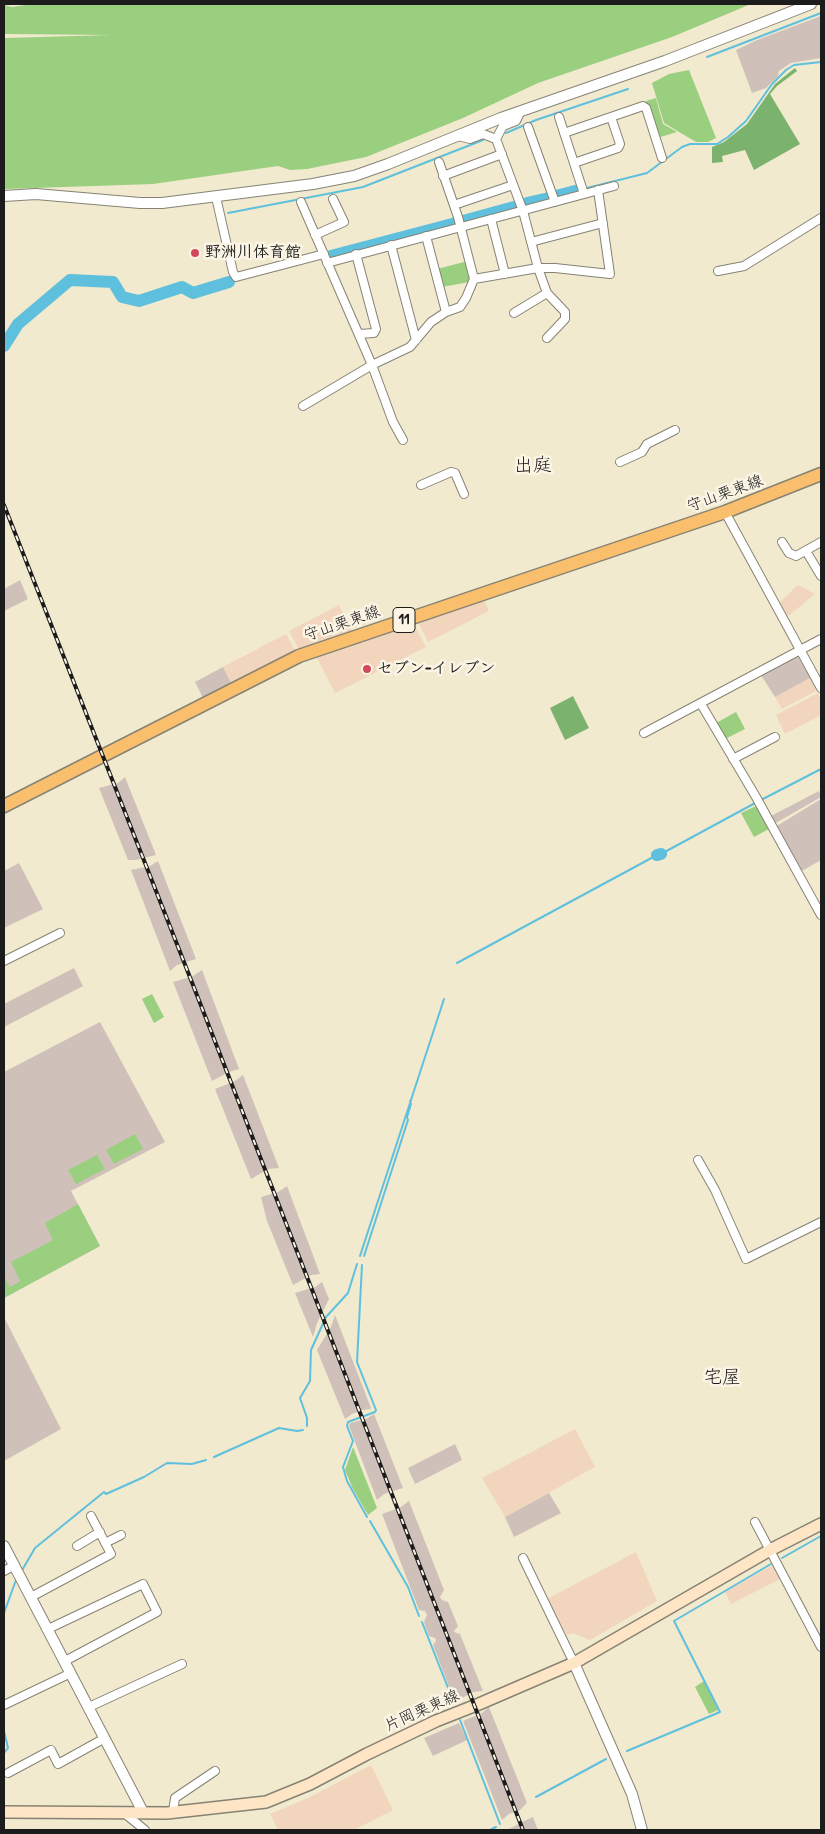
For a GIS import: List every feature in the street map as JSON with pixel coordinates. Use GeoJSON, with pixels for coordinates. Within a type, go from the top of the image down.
{"type":"FeatureCollection","features":[{"type":"Feature","properties":{"kind":"main road","name":"守山栗東線"},"geometry":{"type":"LineString","coordinates":[[4,806],[299,656],[725,512],[821,474]]}},
{"type":"Feature","properties":{"kind":"main road","name":"片岡栗東線"},"geometry":{"type":"LineString","coordinates":[[4,1812],[173,1812],[266,1802],[310,1784],[436,1721],[574,1663],[770,1550],[821,1524]]}},
{"type":"Feature","properties":{"kind":"street"},"geometry":{"type":"LineString","coordinates":[[4,196],[36,194],[143,203],[216,197],[313,184],[354,176],[521,111],[665,60],[811,4]]}},
{"type":"Feature","properties":{"kind":"street"},"geometry":{"type":"LineString","coordinates":[[564,133],[643,106],[646,108],[662,158]]}},
{"type":"Feature","properties":{"kind":"street"},"geometry":{"type":"LineString","coordinates":[[496,139],[503,126],[516,121],[521,111]]}},
{"type":"Feature","properties":{"kind":"street"},"geometry":{"type":"LineString","coordinates":[[558,117],[584,194]]}},
{"type":"Feature","properties":{"kind":"street"},"geometry":{"type":"LineString","coordinates":[[574,163],[618,148],[620,144],[611,117]]}},
{"type":"Feature","properties":{"kind":"street"},"geometry":{"type":"LineString","coordinates":[[528,128],[554,202]]}},
{"type":"Feature","properties":{"kind":"street"},"geometry":{"type":"LineString","coordinates":[[458,136],[470,139],[483,134],[496,139],[522,211],[547,293],[565,312],[565,319],[547,338]]}},
{"type":"Feature","properties":{"kind":"street"},"geometry":{"type":"LineString","coordinates":[[443,176],[502,154]]}},
{"type":"Feature","properties":{"kind":"street"},"geometry":{"type":"LineString","coordinates":[[304,406],[372,365],[402,352],[416,340],[431,322],[446,312],[460,307],[466,298],[474,279],[454,205],[439,162]]}},
{"type":"Feature","properties":{"kind":"street"},"geometry":{"type":"LineString","coordinates":[[454,205],[513,185]]}},
{"type":"Feature","properties":{"kind":"street"},"geometry":{"type":"LineString","coordinates":[[327,262],[614,186]]}},
{"type":"Feature","properties":{"kind":"street"},"geometry":{"type":"LineString","coordinates":[[474,279],[538,268],[610,274],[598,190]]}},
{"type":"Feature","properties":{"kind":"street"},"geometry":{"type":"LineString","coordinates":[[216,197],[236,277],[324,254]]}},
{"type":"Feature","properties":{"kind":"street"},"geometry":{"type":"LineString","coordinates":[[316,235],[344,222],[333,199]]}},
{"type":"Feature","properties":{"kind":"street"},"geometry":{"type":"LineString","coordinates":[[301,202],[372,365],[393,422],[403,440]]}},
{"type":"Feature","properties":{"kind":"street"},"geometry":{"type":"LineString","coordinates":[[718,271],[744,266],[821,218]]}},
{"type":"Feature","properties":{"kind":"street"},"geometry":{"type":"LineString","coordinates":[[491,219],[505,274]]}},
{"type":"Feature","properties":{"kind":"street"},"geometry":{"type":"LineString","coordinates":[[531,242],[603,223]]}},
{"type":"Feature","properties":{"kind":"street"},"geometry":{"type":"LineString","coordinates":[[426,236],[446,312]]}},
{"type":"Feature","properties":{"kind":"street"},"geometry":{"type":"LineString","coordinates":[[392,245],[416,340]]}},
{"type":"Feature","properties":{"kind":"street"},"geometry":{"type":"LineString","coordinates":[[356,254],[376,329],[374,333],[359,334]]}},
{"type":"Feature","properties":{"kind":"street"},"geometry":{"type":"LineString","coordinates":[[514,313],[547,293]]}},
{"type":"Feature","properties":{"kind":"street"},"geometry":{"type":"LineString","coordinates":[[620,462],[642,452],[646,444],[675,430]]}},
{"type":"Feature","properties":{"kind":"street"},"geometry":{"type":"LineString","coordinates":[[421,485],[451,472],[455,473],[464,494]]}},
{"type":"Feature","properties":{"kind":"street"},"geometry":{"type":"LineString","coordinates":[[725,512],[821,688]]}},
{"type":"Feature","properties":{"kind":"street"},"geometry":{"type":"LineString","coordinates":[[782,542],[788,553],[796,556],[821,542]]}},
{"type":"Feature","properties":{"kind":"street"},"geometry":{"type":"LineString","coordinates":[[806,551],[821,576]]}},
{"type":"Feature","properties":{"kind":"street"},"geometry":{"type":"LineString","coordinates":[[644,733],[821,639]]}},
{"type":"Feature","properties":{"kind":"street"},"geometry":{"type":"LineString","coordinates":[[701,704],[821,915]]}},
{"type":"Feature","properties":{"kind":"street"},"geometry":{"type":"LineString","coordinates":[[733,760],[776,736]]}},
{"type":"Feature","properties":{"kind":"street"},"geometry":{"type":"LineString","coordinates":[[4,962],[60,932]]}},
{"type":"Feature","properties":{"kind":"street"},"geometry":{"type":"LineString","coordinates":[[698,1160],[715,1190],[746,1259],[821,1222]]}},
{"type":"Feature","properties":{"kind":"street"},"geometry":{"type":"LineString","coordinates":[[31,1597],[111,1554],[91,1516]]}},
{"type":"Feature","properties":{"kind":"street"},"geometry":{"type":"LineString","coordinates":[[755,1522],[821,1647]]}},
{"type":"Feature","properties":{"kind":"street"},"geometry":{"type":"LineString","coordinates":[[77,1546],[100,1532]]}},
{"type":"Feature","properties":{"kind":"street"},"geometry":{"type":"LineString","coordinates":[[105,1543],[122,1535]]}},
{"type":"Feature","properties":{"kind":"street"},"geometry":{"type":"LineString","coordinates":[[4,1546],[143,1812]]}},
{"type":"Feature","properties":{"kind":"street"},"geometry":{"type":"LineString","coordinates":[[522,1558],[574,1663],[632,1794],[642,1830]]}},
{"type":"Feature","properties":{"kind":"street"},"geometry":{"type":"LineString","coordinates":[[4,1570],[15,1565]]}},
{"type":"Feature","properties":{"kind":"street"},"geometry":{"type":"LineString","coordinates":[[48,1630],[143,1584],[157,1612],[65,1661]]}},
{"type":"Feature","properties":{"kind":"street"},"geometry":{"type":"LineString","coordinates":[[89,1707],[182,1664]]}},
{"type":"Feature","properties":{"kind":"street"},"geometry":{"type":"LineString","coordinates":[[4,1706],[71,1673]]}},
{"type":"Feature","properties":{"kind":"street"},"geometry":{"type":"LineString","coordinates":[[8,1773],[51,1750],[58,1764],[105,1738]]}},
{"type":"Feature","properties":{"kind":"street"},"geometry":{"type":"LineString","coordinates":[[173,1812],[175,1798],[214,1771]]}},
{"type":"Feature","properties":{"kind":"street"},"geometry":{"type":"LineString","coordinates":[[123,1812],[145,1830]]}},
{"type":"Feature","properties":{"kind":"shaded area"},"geometry":{"type":"Polygon","coordinates":[[[821,16],[821,58],[791,63],[779,71],[778,76],[766,88],[752,93],[736,50],[821,16]]]}},
{"type":"Feature","properties":{"kind":"shaded area"},"geometry":{"type":"Polygon","coordinates":[[[20,580],[28,599],[4,611],[4,589],[20,580]]]}},
{"type":"Feature","properties":{"kind":"shaded area"},"geometry":{"type":"Polygon","coordinates":[[[798,585],[815,594],[786,618],[778,604],[798,585]]]}},
{"type":"Feature","properties":{"kind":"shaded area"},"geometry":{"type":"Polygon","coordinates":[[[484,600],[489,611],[428,642],[418,622],[484,600]]]}},
{"type":"Feature","properties":{"kind":"shaded area"},"geometry":{"type":"Polygon","coordinates":[[[339,605],[352,630],[299,650],[289,631],[339,605]]]}},
{"type":"Feature","properties":{"kind":"shaded area"},"geometry":{"type":"Polygon","coordinates":[[[413,623],[426,647],[335,693],[316,656],[413,623]]]}},
{"type":"Feature","properties":{"kind":"shaded area"},"geometry":{"type":"Polygon","coordinates":[[[286,634],[295,651],[231,683],[223,667],[286,634]]]}},
{"type":"Feature","properties":{"kind":"shaded area"},"geometry":{"type":"Polygon","coordinates":[[[797,655],[810,678],[775,697],[761,675],[797,655]]]}},
{"type":"Feature","properties":{"kind":"shaded area"},"geometry":{"type":"Polygon","coordinates":[[[223,667],[231,683],[203,698],[195,682],[223,667]]]}},
{"type":"Feature","properties":{"kind":"shaded area"},"geometry":{"type":"Polygon","coordinates":[[[810,678],[816,691],[782,709],[775,697],[810,678]]]}},
{"type":"Feature","properties":{"kind":"shaded area"},"geometry":{"type":"Polygon","coordinates":[[[818,693],[821,699],[821,715],[785,734],[776,715],[818,693]]]}},
{"type":"Feature","properties":{"kind":"shaded area"},"geometry":{"type":"Polygon","coordinates":[[[125,777],[156,855],[128,860],[99,788],[118,783],[125,777]]]}},
{"type":"Feature","properties":{"kind":"shaded area"},"geometry":{"type":"Polygon","coordinates":[[[819,791],[821,797],[774,824],[769,817],[819,791]]]}},
{"type":"Feature","properties":{"kind":"shaded area"},"geometry":{"type":"Polygon","coordinates":[[[821,799],[821,860],[800,872],[775,827],[821,799]]]}},
{"type":"Feature","properties":{"kind":"shaded area"},"geometry":{"type":"Polygon","coordinates":[[[158,861],[196,959],[177,965],[170,971],[131,870],[150,866],[158,861]]]}},
{"type":"Feature","properties":{"kind":"shaded area"},"geometry":{"type":"Polygon","coordinates":[[[19,863],[43,909],[4,928],[4,871],[19,863]]]}},
{"type":"Feature","properties":{"kind":"shaded area"},"geometry":{"type":"Polygon","coordinates":[[[74,968],[83,986],[4,1027],[4,1004],[74,968]]]}},
{"type":"Feature","properties":{"kind":"shaded area"},"geometry":{"type":"Polygon","coordinates":[[[202,970],[239,1069],[212,1081],[173,982],[193,976],[202,970]]]}},
{"type":"Feature","properties":{"kind":"shaded area"},"geometry":{"type":"Polygon","coordinates":[[[100,1022],[165,1142],[71,1191],[100,1246],[4,1298],[4,1072],[100,1022]]]}},
{"type":"Feature","properties":{"kind":"shaded area"},"geometry":{"type":"Polygon","coordinates":[[[243,1075],[279,1168],[268,1169],[251,1179],[215,1089],[235,1081],[243,1075]]]}},
{"type":"Feature","properties":{"kind":"shaded area"},"geometry":{"type":"Polygon","coordinates":[[[287,1186],[320,1274],[311,1275],[293,1285],[267,1221],[261,1197],[278,1192],[287,1186]]]}},
{"type":"Feature","properties":{"kind":"shaded area"},"geometry":{"type":"Polygon","coordinates":[[[322,1282],[329,1299],[317,1323],[313,1337],[295,1293],[315,1287],[322,1282]]]}},
{"type":"Feature","properties":{"kind":"shaded area"},"geometry":{"type":"Polygon","coordinates":[[[335,1315],[371,1408],[352,1414],[345,1419],[317,1350],[331,1327],[335,1315]]]}},
{"type":"Feature","properties":{"kind":"shaded area"},"geometry":{"type":"Polygon","coordinates":[[[4,1317],[61,1429],[4,1461],[4,1317]]]}},
{"type":"Feature","properties":{"kind":"shaded area"},"geometry":{"type":"Polygon","coordinates":[[[374,1414],[403,1488],[384,1494],[377,1500],[349,1426],[350,1423],[366,1419],[374,1414]]]}},
{"type":"Feature","properties":{"kind":"shaded area"},"geometry":{"type":"Polygon","coordinates":[[[575,1429],[595,1467],[505,1517],[482,1478],[575,1429]]]}},
{"type":"Feature","properties":{"kind":"shaded area"},"geometry":{"type":"Polygon","coordinates":[[[455,1444],[462,1460],[415,1484],[408,1468],[455,1444]]]}},
{"type":"Feature","properties":{"kind":"shaded area"},"geometry":{"type":"Polygon","coordinates":[[[549,1493],[561,1513],[514,1537],[505,1517],[549,1493]]]}},
{"type":"Feature","properties":{"kind":"shaded area"},"geometry":{"type":"Polygon","coordinates":[[[409,1501],[444,1590],[440,1597],[448,1602],[458,1626],[454,1631],[460,1634],[483,1691],[473,1692],[455,1702],[433,1645],[436,1641],[435,1638],[429,1636],[424,1622],[427,1615],[425,1611],[419,1610],[382,1514],[401,1507],[409,1501]]]}},
{"type":"Feature","properties":{"kind":"shaded area"},"geometry":{"type":"Polygon","coordinates":[[[636,1552],[657,1601],[590,1640],[573,1633],[567,1635],[547,1599],[636,1552]]]}},
{"type":"Feature","properties":{"kind":"shaded area"},"geometry":{"type":"Polygon","coordinates":[[[773,1565],[780,1579],[731,1604],[725,1592],[773,1565]]]}},
{"type":"Feature","properties":{"kind":"shaded area"},"geometry":{"type":"Polygon","coordinates":[[[489,1707],[527,1803],[519,1811],[509,1814],[502,1820],[463,1721],[482,1713],[489,1707]]]}},
{"type":"Feature","properties":{"kind":"shaded area"},"geometry":{"type":"Polygon","coordinates":[[[459,1723],[467,1740],[433,1756],[424,1738],[459,1723]]]}},
{"type":"Feature","properties":{"kind":"shaded area"},"geometry":{"type":"Polygon","coordinates":[[[371,1765],[393,1810],[354,1830],[278,1830],[270,1814],[308,1798],[371,1765]]]}},
{"type":"Feature","properties":{"kind":"shaded area"},"geometry":{"type":"Polygon","coordinates":[[[533,1817],[538,1830],[507,1830],[524,1821],[533,1817]]]}},
{"type":"Feature","properties":{"kind":"green space"},"geometry":{"type":"Polygon","coordinates":[[[32,4],[751,4],[672,37],[538,83],[463,118],[366,157],[307,169],[290,170],[278,166],[153,184],[4,189],[4,38],[111,35],[4,34],[4,5],[12,7],[32,4]]]}},
{"type":"Feature","properties":{"kind":"green space"},"geometry":{"type":"Polygon","coordinates":[[[795,68],[797,71],[777,86],[770,94],[800,144],[754,170],[745,150],[722,156],[723,162],[712,163],[712,147],[724,142],[747,124],[775,84],[795,68]]]}},
{"type":"Feature","properties":{"kind":"green space"},"geometry":{"type":"Polygon","coordinates":[[[689,70],[716,138],[708,142],[696,142],[664,123],[652,83],[669,74],[689,70]]]}},
{"type":"Feature","properties":{"kind":"green space"},"geometry":{"type":"Polygon","coordinates":[[[656,98],[663,124],[677,132],[657,138],[646,101],[656,98]]]}},
{"type":"Feature","properties":{"kind":"green space"},"geometry":{"type":"Polygon","coordinates":[[[468,261],[472,279],[469,282],[442,287],[437,269],[468,261]]]}},
{"type":"Feature","properties":{"kind":"green space"},"geometry":{"type":"Polygon","coordinates":[[[573,696],[589,728],[565,740],[550,708],[573,696]]]}},
{"type":"Feature","properties":{"kind":"green space"},"geometry":{"type":"Polygon","coordinates":[[[736,712],[745,729],[725,739],[716,723],[736,712]]]}},
{"type":"Feature","properties":{"kind":"green space"},"geometry":{"type":"Polygon","coordinates":[[[756,806],[769,829],[754,837],[741,813],[756,806]]]}},
{"type":"Feature","properties":{"kind":"green space"},"geometry":{"type":"Polygon","coordinates":[[[152,994],[164,1017],[154,1023],[142,999],[152,994]]]}},
{"type":"Feature","properties":{"kind":"green space"},"geometry":{"type":"Polygon","coordinates":[[[135,1134],[143,1149],[114,1164],[106,1150],[135,1134]]]}},
{"type":"Feature","properties":{"kind":"green space"},"geometry":{"type":"Polygon","coordinates":[[[97,1155],[105,1169],[76,1184],[68,1170],[97,1155]]]}},
{"type":"Feature","properties":{"kind":"green space"},"geometry":{"type":"Polygon","coordinates":[[[78,1204],[100,1246],[4,1298],[4,1276],[10,1287],[20,1281],[11,1262],[53,1240],[45,1223],[78,1204]]]}},
{"type":"Feature","properties":{"kind":"green space"},"geometry":{"type":"Polygon","coordinates":[[[353,1447],[377,1508],[368,1515],[353,1489],[345,1470],[353,1447]]]}},
{"type":"Feature","properties":{"kind":"green space"},"geometry":{"type":"Polygon","coordinates":[[[704,1681],[718,1710],[709,1714],[695,1687],[704,1681]]]}},
{"type":"Feature","properties":{"kind":"waterway"},"geometry":{"type":"LineString","coordinates":[[707,57],[821,13]]}},
{"type":"Feature","properties":{"kind":"waterway"},"geometry":{"type":"LineString","coordinates":[[587,188],[647,173],[682,147],[690,144],[717,144],[746,121],[772,84],[786,70],[794,65],[821,62]]}},
{"type":"Feature","properties":{"kind":"waterway"},"geometry":{"type":"LineString","coordinates":[[506,133],[536,120],[628,89]]}},
{"type":"Feature","properties":{"kind":"waterway"},"geometry":{"type":"LineString","coordinates":[[228,213],[363,187],[483,140]]}},
{"type":"Feature","properties":{"kind":"waterway"},"geometry":{"type":"LineString","coordinates":[[556,196],[579,190]]}},
{"type":"Feature","properties":{"kind":"waterway"},"geometry":{"type":"LineString","coordinates":[[527,203],[549,198]]}},
{"type":"Feature","properties":{"kind":"waterway"},"geometry":{"type":"LineString","coordinates":[[463,221],[514,207]]}},
{"type":"Feature","properties":{"kind":"waterway"},"geometry":{"type":"LineString","coordinates":[[331,256],[456,223]]}},
{"type":"Feature","properties":{"kind":"waterway"},"geometry":{"type":"LineString","coordinates":[[4,346],[18,324],[70,280],[113,282],[122,297],[139,301],[182,287],[193,293],[229,282]]}},
{"type":"Feature","properties":{"kind":"waterway"},"geometry":{"type":"LineString","coordinates":[[761,800],[821,769]]}},
{"type":"Feature","properties":{"kind":"waterway"},"geometry":{"type":"LineString","coordinates":[[661,854],[757,802]]}},
{"type":"Feature","properties":{"kind":"waterway"},"geometry":{"type":"LineString","coordinates":[[657,855],[661,854]]}},
{"type":"Feature","properties":{"kind":"waterway"},"geometry":{"type":"LineString","coordinates":[[457,963],[657,855]]}},
{"type":"Feature","properties":{"kind":"waterway"},"geometry":{"type":"LineString","coordinates":[[360,1256],[444,999]]}},
{"type":"Feature","properties":{"kind":"waterway"},"geometry":{"type":"LineString","coordinates":[[364,1256],[408,1120],[410,1101]]}},
{"type":"Feature","properties":{"kind":"waterway"},"geometry":{"type":"LineString","coordinates":[[307,1426],[307,1418],[300,1398],[310,1381],[311,1350],[326,1317],[348,1293],[357,1264]]}},
{"type":"Feature","properties":{"kind":"waterway"},"geometry":{"type":"LineString","coordinates":[[362,1265],[357,1362],[376,1410],[348,1422],[347,1426],[353,1441],[343,1467],[347,1481],[367,1517]]}},
{"type":"Feature","properties":{"kind":"waterway"},"geometry":{"type":"LineString","coordinates":[[214,1457],[279,1428],[303,1430]]}},
{"type":"Feature","properties":{"kind":"waterway"},"geometry":{"type":"LineString","coordinates":[[21,1572],[35,1548],[104,1492],[106,1494],[144,1477],[167,1463],[192,1464],[206,1460]]}},
{"type":"Feature","properties":{"kind":"waterway"},"geometry":{"type":"LineString","coordinates":[[370,1521],[408,1587],[419,1616]]}},
{"type":"Feature","properties":{"kind":"waterway"},"geometry":{"type":"LineString","coordinates":[[782,1558],[821,1536]]}},
{"type":"Feature","properties":{"kind":"waterway"},"geometry":{"type":"LineString","coordinates":[[627,1751],[720,1712],[674,1621],[771,1564]]}},
{"type":"Feature","properties":{"kind":"waterway"},"geometry":{"type":"LineString","coordinates":[[4,1613],[16,1580]]}},
{"type":"Feature","properties":{"kind":"waterway"},"geometry":{"type":"LineString","coordinates":[[422,1622],[454,1703]]}},
{"type":"Feature","properties":{"kind":"waterway"},"geometry":{"type":"LineString","coordinates":[[460,1720],[500,1824]]}},
{"type":"Feature","properties":{"kind":"waterway"},"geometry":{"type":"LineString","coordinates":[[4,1731],[8,1748],[4,1753]]}},
{"type":"Feature","properties":{"kind":"waterway"},"geometry":{"type":"LineString","coordinates":[[536,1797],[606,1759]]}},
{"type":"Feature","properties":{"kind":"waterway"},"geometry":{"type":"LineString","coordinates":[[490,1830],[496,1827]]}},
{"type":"Feature","properties":{"kind":"railway"},"geometry":{"type":"LineString","coordinates":[[4,505],[523,1830]]}},
{"type":"Feature","properties":{"kind":"place","name":"野洲川体育館"},"geometry":{"type":"Point","coordinates":[195,253]}},
{"type":"Feature","properties":{"kind":"place","name":"セブン-イレブン"},"geometry":{"type":"Point","coordinates":[367,669]}},
{"type":"Feature","properties":{"kind":"district","name":"出庭"},"geometry":{"type":"Point","coordinates":[533,466]}},
{"type":"Feature","properties":{"kind":"district","name":"宅屋"},"geometry":{"type":"Point","coordinates":[722,1378]}}]}
